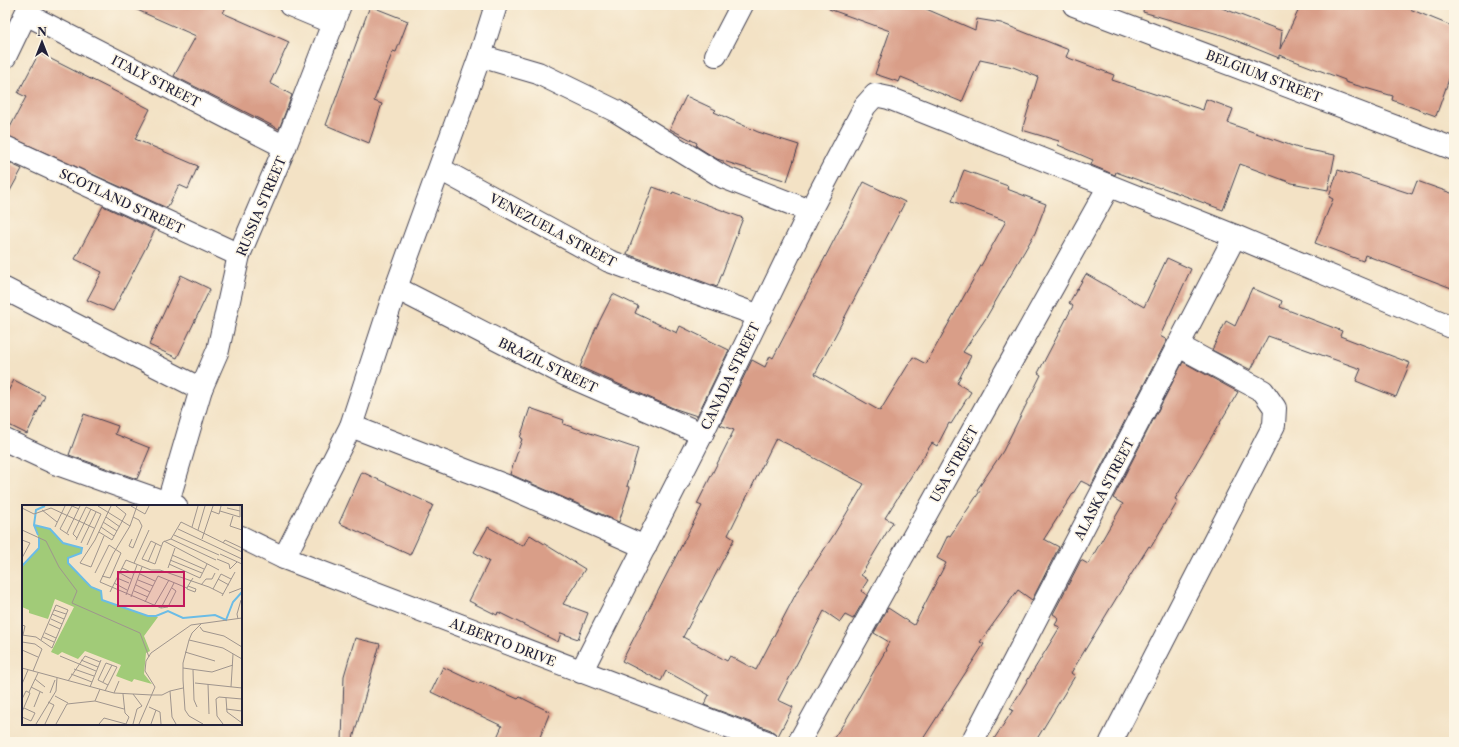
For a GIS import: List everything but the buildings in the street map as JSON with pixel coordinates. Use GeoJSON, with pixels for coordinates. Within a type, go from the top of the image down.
{"type":"FeatureCollection","features":[{"type":"Feature","properties":{"kind":"street"},"geometry":{"type":"LineString","coordinates":[[290,5],[336,14]]}},
{"type":"Feature","properties":{"kind":"street"},"geometry":{"type":"LineString","coordinates":[[284,558],[351,426],[396,288],[480,56],[496,5]]}},
{"type":"Feature","properties":{"kind":"street"},"geometry":{"type":"LineString","coordinates":[[716,55],[742,5]]}},
{"type":"Feature","properties":{"kind":"street","name":"BELGIUM STREET"},"geometry":{"type":"LineString","coordinates":[[1074,5],[1454,149]]}},
{"type":"Feature","properties":{"kind":"street"},"geometry":{"type":"LineString","coordinates":[[5,56],[28,9]]}},
{"type":"Feature","properties":{"kind":"street","name":"ITALY STREET"},"geometry":{"type":"LineString","coordinates":[[28,9],[285,147]]}},
{"type":"Feature","properties":{"kind":"street","name":"RUSSIA STREET"},"geometry":{"type":"LineString","coordinates":[[172,504],[201,389],[218,350],[239,256],[285,147],[336,14]]}},
{"type":"Feature","properties":{"kind":"street"},"geometry":{"type":"LineString","coordinates":[[480,56],[538,72],[616,111],[723,177],[810,211]]}},
{"type":"Feature","properties":{"kind":"street","name":"CANADA STREET"},"geometry":{"type":"LineString","coordinates":[[581,672],[702,434],[810,211],[865,106],[875,95],[889,98],[1109,186]]}},
{"type":"Feature","properties":{"kind":"street","name":"SCOTLAND STREET"},"geometry":{"type":"LineString","coordinates":[[5,147],[239,256]]}},
{"type":"Feature","properties":{"kind":"street","name":"VENEZUELA STREET"},"geometry":{"type":"LineString","coordinates":[[440,169],[609,261],[760,316]]}},
{"type":"Feature","properties":{"kind":"street"},"geometry":{"type":"LineString","coordinates":[[1109,186],[1235,236],[1454,328]]}},
{"type":"Feature","properties":{"kind":"street","name":"USA STREET"},"geometry":{"type":"LineString","coordinates":[[799,742],[1109,186]]}},
{"type":"Feature","properties":{"kind":"street","name":"ALASKA STREET"},"geometry":{"type":"LineString","coordinates":[[972,742],[1235,236]]}},
{"type":"Feature","properties":{"kind":"street","name":"BRAZIL STREET"},"geometry":{"type":"LineString","coordinates":[[396,288],[566,376],[702,434]]}},
{"type":"Feature","properties":{"kind":"street"},"geometry":{"type":"LineString","coordinates":[[5,289],[201,389]]}},
{"type":"Feature","properties":{"kind":"street"},"geometry":{"type":"LineString","coordinates":[[1111,742],[1274,425],[1275,408],[1263,391],[1179,346]]}},
{"type":"Feature","properties":{"kind":"street"},"geometry":{"type":"LineString","coordinates":[[351,426],[509,487],[645,547]]}},
{"type":"Feature","properties":{"kind":"street"},"geometry":{"type":"LineString","coordinates":[[5,440],[57,464],[172,504]]}},
{"type":"Feature","properties":{"kind":"street","name":"ALBERTO DRIVE"},"geometry":{"type":"LineString","coordinates":[[242,537],[284,558],[767,742]]}}]}
